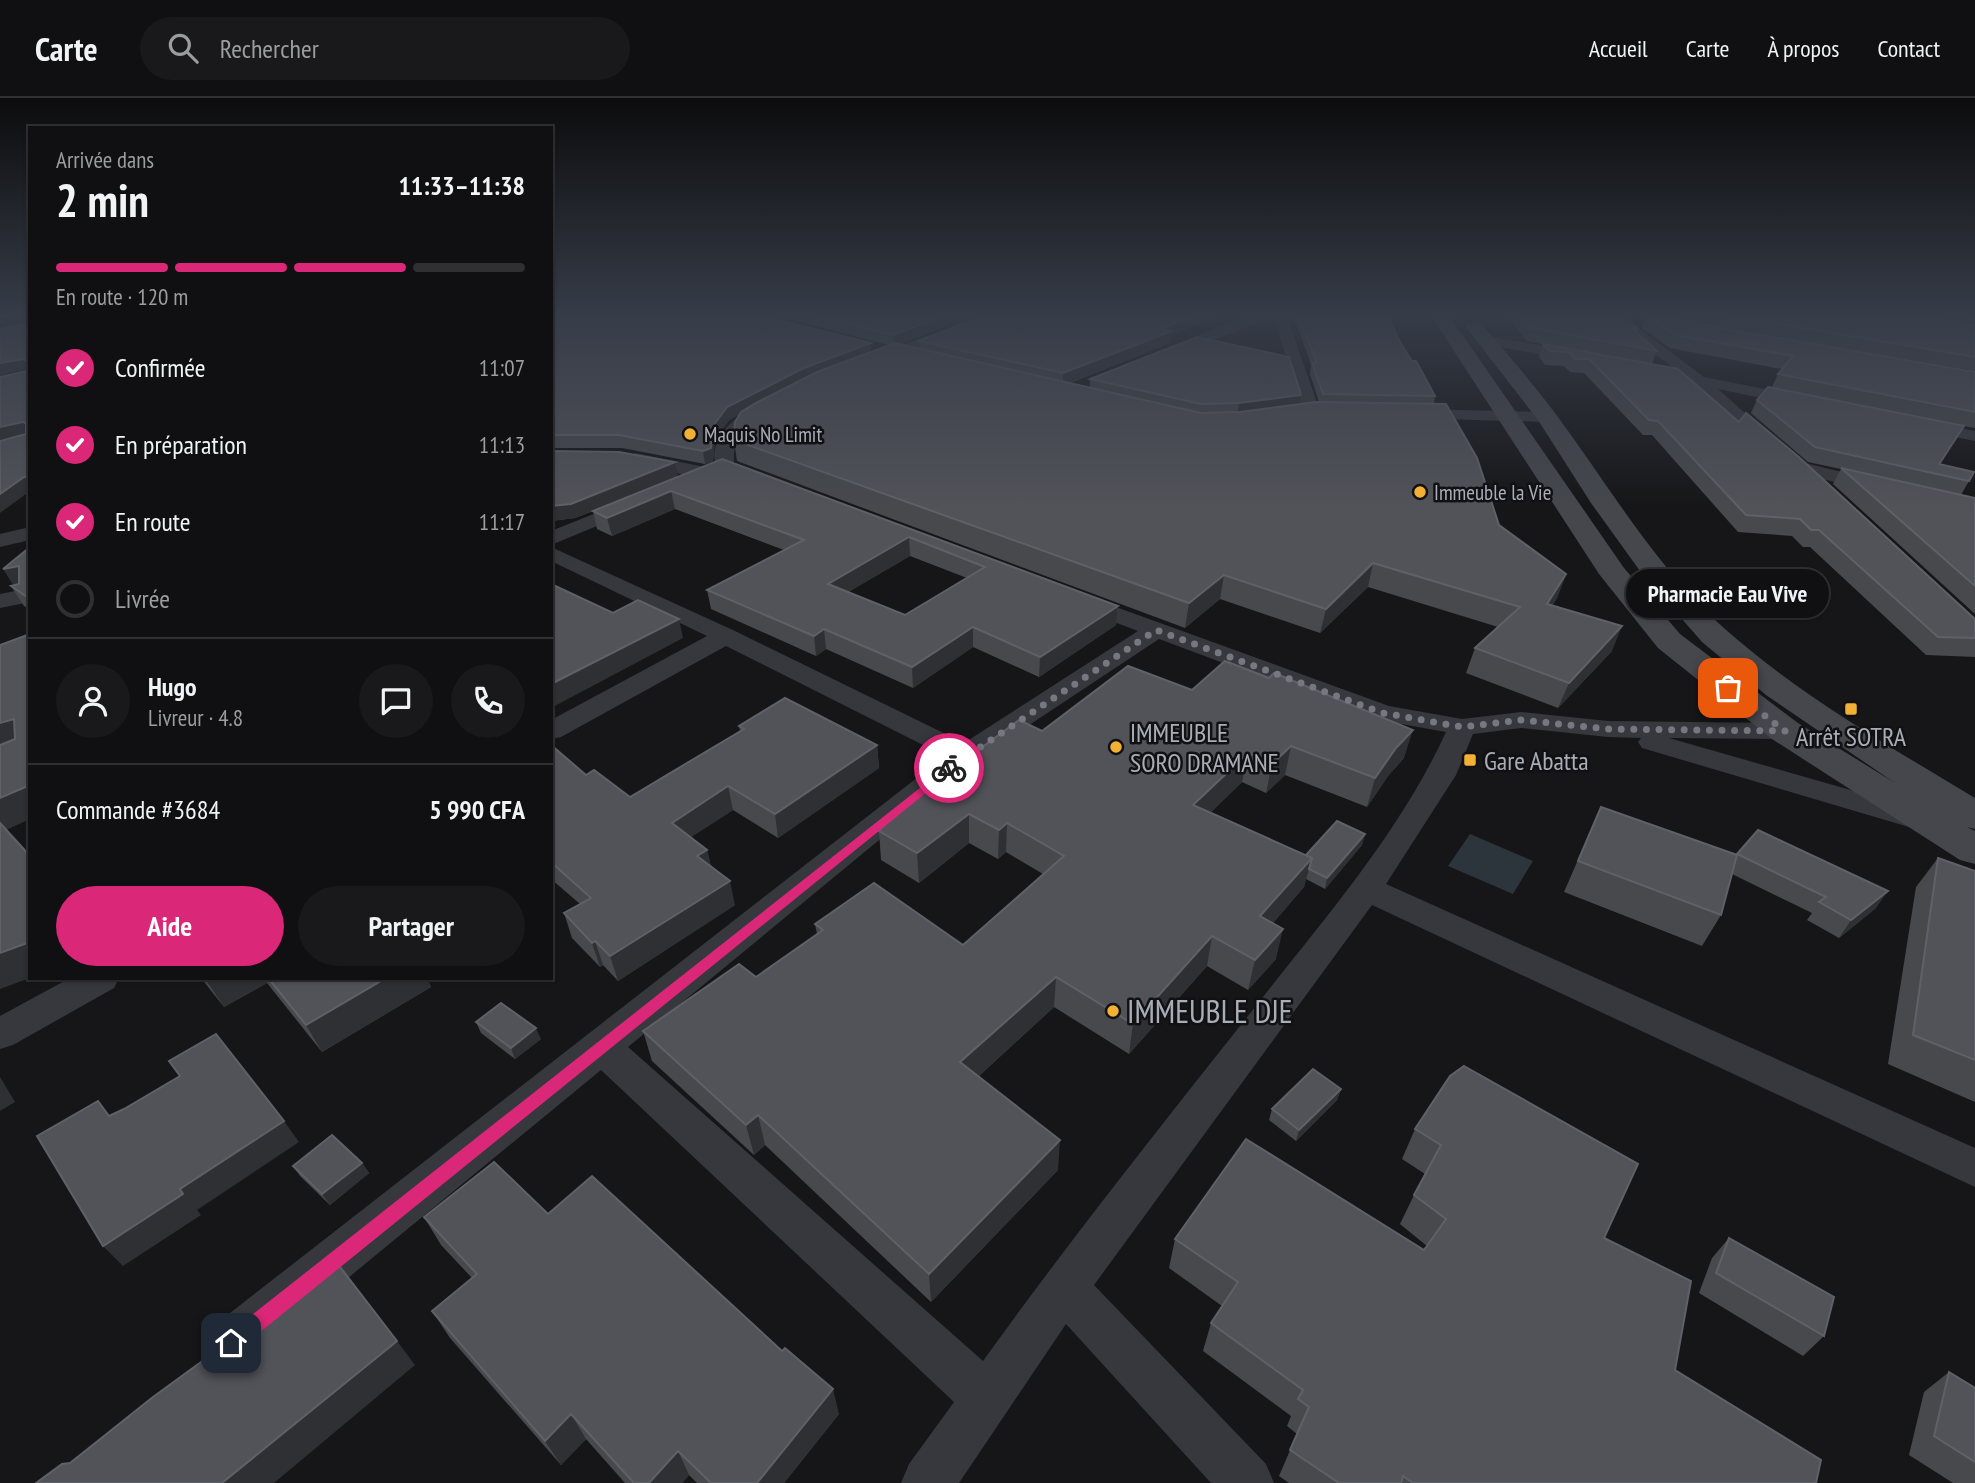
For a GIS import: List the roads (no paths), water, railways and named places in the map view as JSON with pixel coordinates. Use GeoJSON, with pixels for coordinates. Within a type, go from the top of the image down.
{"type":"FeatureCollection","features":[{"type":"Feature","properties":{"kind":"street"},"geometry":{"type":"LineString","coordinates":[[1290,416],[1318,414],[1305,379]]}},
{"type":"Feature","properties":{"kind":"street"},"geometry":{"type":"LineString","coordinates":[[1483,379],[1614,575],[1669,641],[1785,731],[1975,850]]}},
{"type":"Feature","properties":{"kind":"street"},"geometry":{"type":"LineString","coordinates":[[1516,379],[1547,417],[1604,503],[1650,565],[1713,635],[1778,688],[1854,741],[1975,816]]}},
{"type":"Feature","properties":{"kind":"street"},"geometry":{"type":"LineString","coordinates":[[1697,379],[1820,404]]}},
{"type":"Feature","properties":{"kind":"street"},"geometry":{"type":"LineString","coordinates":[[1697,379],[1830,496]]}},
{"type":"Feature","properties":{"kind":"street"},"geometry":{"type":"LineString","coordinates":[[679,484],[715,469],[726,441],[736,426],[775,404]]}},
{"type":"Feature","properties":{"kind":"street"},"geometry":{"type":"LineString","coordinates":[[1391,414],[1547,417]]}},
{"type":"Feature","properties":{"kind":"street"},"geometry":{"type":"LineString","coordinates":[[1910,423],[1975,436]]}},
{"type":"Feature","properties":{"kind":"street"},"geometry":{"type":"LineString","coordinates":[[611,457],[715,469],[777,485]]}},
{"type":"Feature","properties":{"kind":"street"},"geometry":{"type":"LineString","coordinates":[[1801,468],[1895,490]]}},
{"type":"Feature","properties":{"kind":"street"},"geometry":{"type":"LineString","coordinates":[[553,538],[654,495]]}},
{"type":"Feature","properties":{"kind":"street"},"geometry":{"type":"LineString","coordinates":[[0,541],[28,534]]}},
{"type":"Feature","properties":{"kind":"street"},"geometry":{"type":"LineString","coordinates":[[553,554],[726,636],[965,755]]}},
{"type":"Feature","properties":{"kind":"street"},"geometry":{"type":"LineString","coordinates":[[0,601],[28,595]]}},
{"type":"Feature","properties":{"kind":"street"},"geometry":{"type":"LineString","coordinates":[[1064,595],[1383,713],[1462,727],[1521,720],[1608,729],[1785,731]]}},
{"type":"Feature","properties":{"kind":"street"},"geometry":{"type":"LineString","coordinates":[[220,1352],[965,755],[1156,630]]}},
{"type":"Feature","properties":{"kind":"street"},"geometry":{"type":"LineString","coordinates":[[553,731],[726,636]]}},
{"type":"Feature","properties":{"kind":"street"},"geometry":{"type":"LineString","coordinates":[[928,1483],[1064,1287],[1367,889],[1441,775],[1462,727]]}},
{"type":"Feature","properties":{"kind":"street"},"geometry":{"type":"LineString","coordinates":[[1608,729],[1929,823]]}},
{"type":"Feature","properties":{"kind":"street"},"geometry":{"type":"LineString","coordinates":[[1367,889],[1975,1168]]}},
{"type":"Feature","properties":{"kind":"street"},"geometry":{"type":"LineString","coordinates":[[0,1034],[97,980]]}},
{"type":"Feature","properties":{"kind":"street"},"geometry":{"type":"LineString","coordinates":[[601,1046],[986,1398]]}},
{"type":"Feature","properties":{"kind":"street"},"geometry":{"type":"LineString","coordinates":[[1064,1287],[1247,1483]]}},
{"type":"Feature","properties":{"kind":"place","name":"Maquis No Limit"},"geometry":{"type":"Point","coordinates":[690,434]}},
{"type":"Feature","properties":{"kind":"place","name":"Immeuble la Vie"},"geometry":{"type":"Point","coordinates":[1420,492]}},
{"type":"Feature","properties":{"kind":"place","name":"Pharmacie Eau Vive"},"geometry":{"type":"Point","coordinates":[1728,688]}},
{"type":"Feature","properties":{"kind":"place","name":"Arrêt SOTRA"},"geometry":{"type":"Point","coordinates":[1851,709]}},
{"type":"Feature","properties":{"kind":"place","name":"IMMEUBLE SORO DRAMANE"},"geometry":{"type":"Point","coordinates":[1116,747]}},
{"type":"Feature","properties":{"kind":"place","name":"Gare Abatta"},"geometry":{"type":"Point","coordinates":[1470,760]}},
{"type":"Feature","properties":{"kind":"place","name":"IMMEUBLE DJE"},"geometry":{"type":"Point","coordinates":[1113,1011]}}]}
